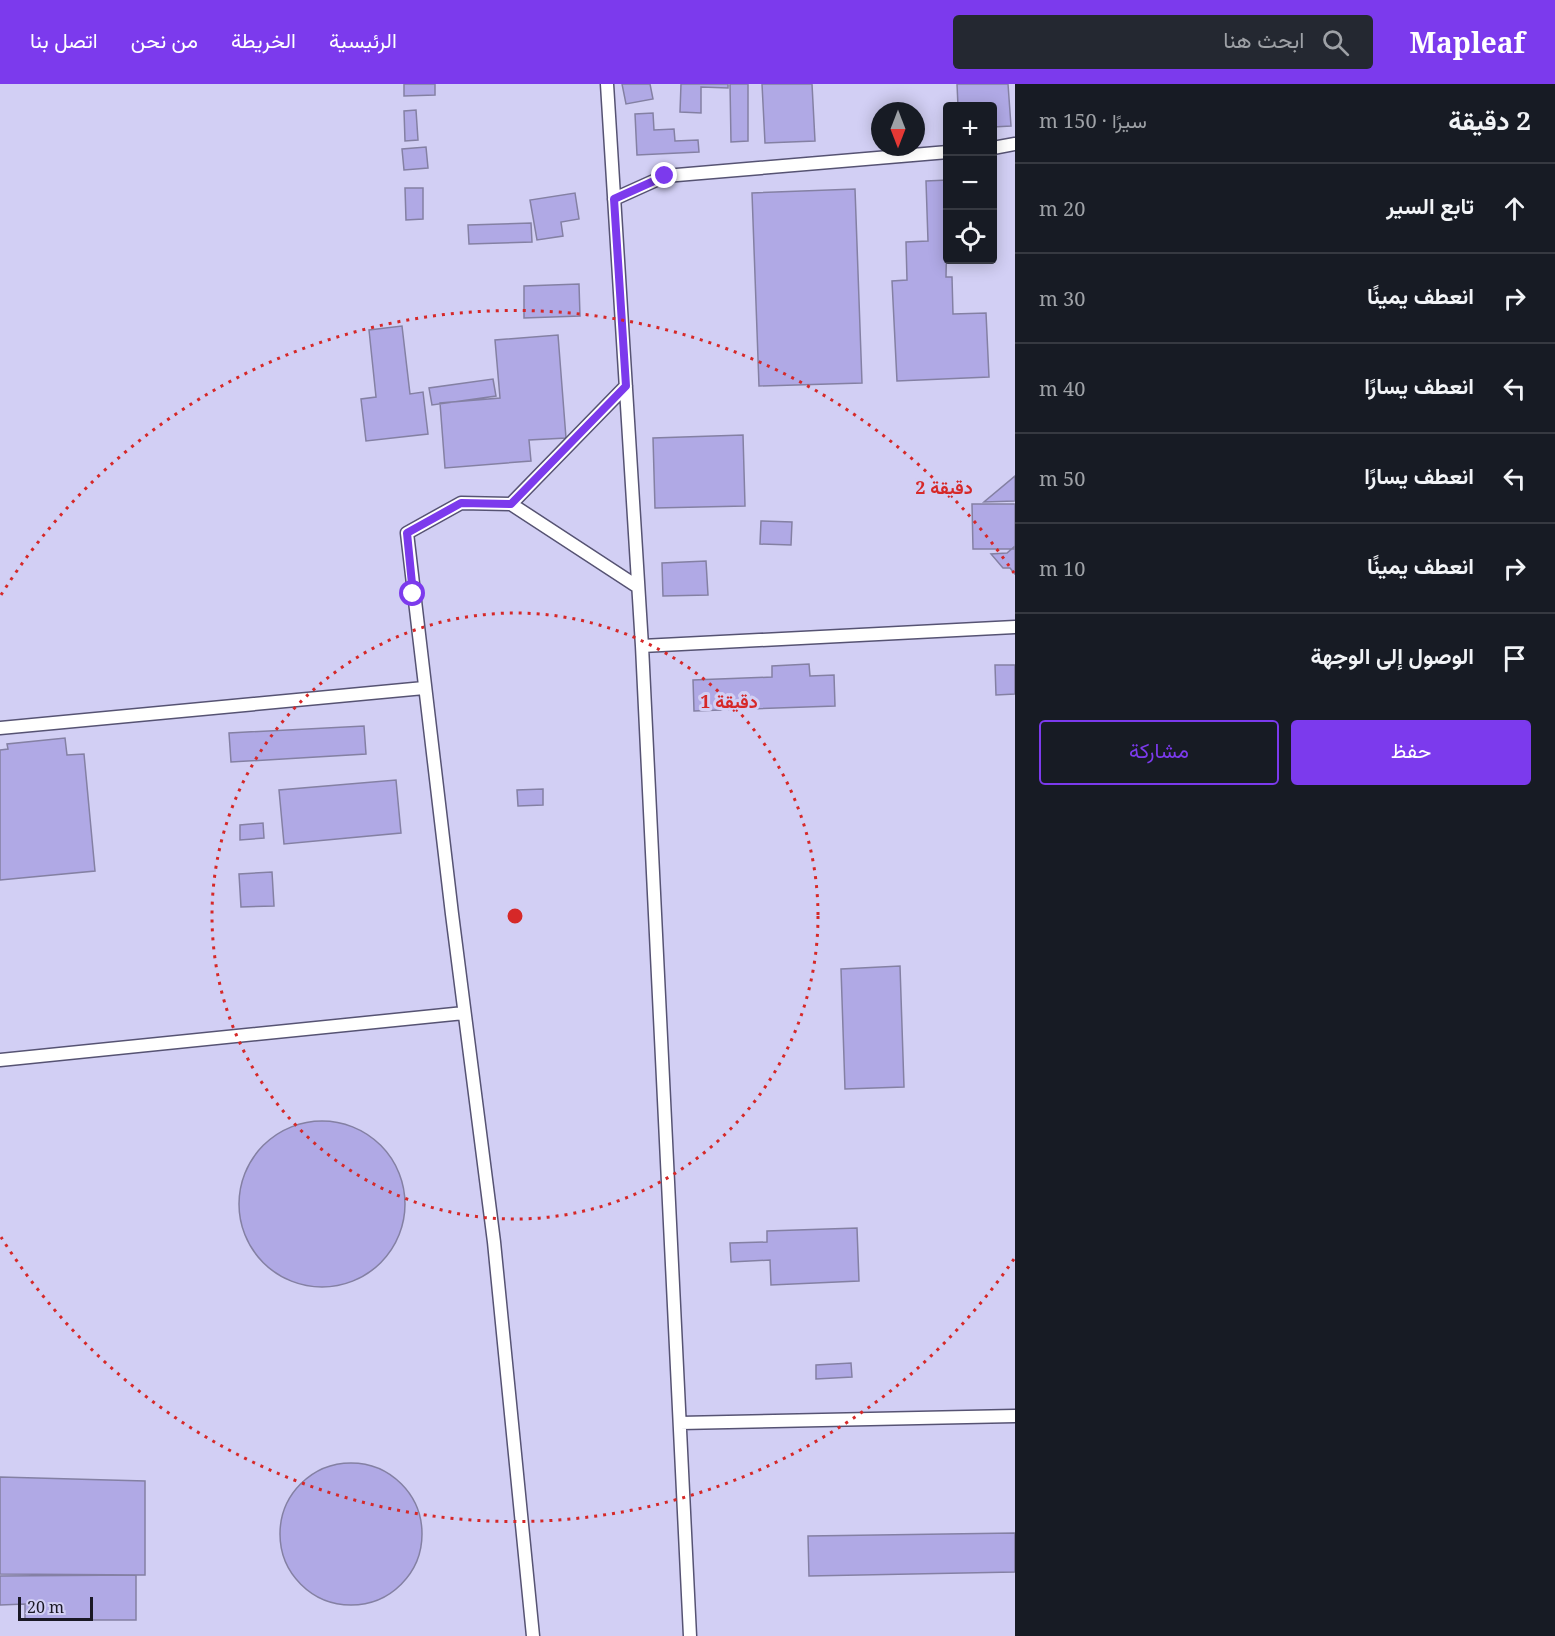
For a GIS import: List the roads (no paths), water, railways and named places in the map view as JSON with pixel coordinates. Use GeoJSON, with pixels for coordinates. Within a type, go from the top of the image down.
{"type":"FeatureCollection","features":[{"type":"Feature","properties":{"kind":"lane"},"geometry":{"type":"LineString","coordinates":[[607,84],[639,587],[690,1636]]}},
{"type":"Feature","properties":{"kind":"lane"},"geometry":{"type":"LineString","coordinates":[[997,147],[1015,144]]}},
{"type":"Feature","properties":{"kind":"lane"},"geometry":{"type":"LineString","coordinates":[[614,199],[665,176],[943,152]]}},
{"type":"Feature","properties":{"kind":"lane"},"geometry":{"type":"LineString","coordinates":[[511,504],[626,386]]}},
{"type":"Feature","properties":{"kind":"lane"},"geometry":{"type":"LineString","coordinates":[[533,1636],[494,1242],[424,688],[407,533],[461,503],[511,504],[639,587]]}},
{"type":"Feature","properties":{"kind":"lane"},"geometry":{"type":"LineString","coordinates":[[642,646],[1015,627]]}},
{"type":"Feature","properties":{"kind":"lane"},"geometry":{"type":"LineString","coordinates":[[0,728],[424,688]]}},
{"type":"Feature","properties":{"kind":"lane"},"geometry":{"type":"LineString","coordinates":[[0,1060],[464,1013]]}},
{"type":"Feature","properties":{"kind":"lane"},"geometry":{"type":"LineString","coordinates":[[680,1423],[1015,1416]]}}]}
